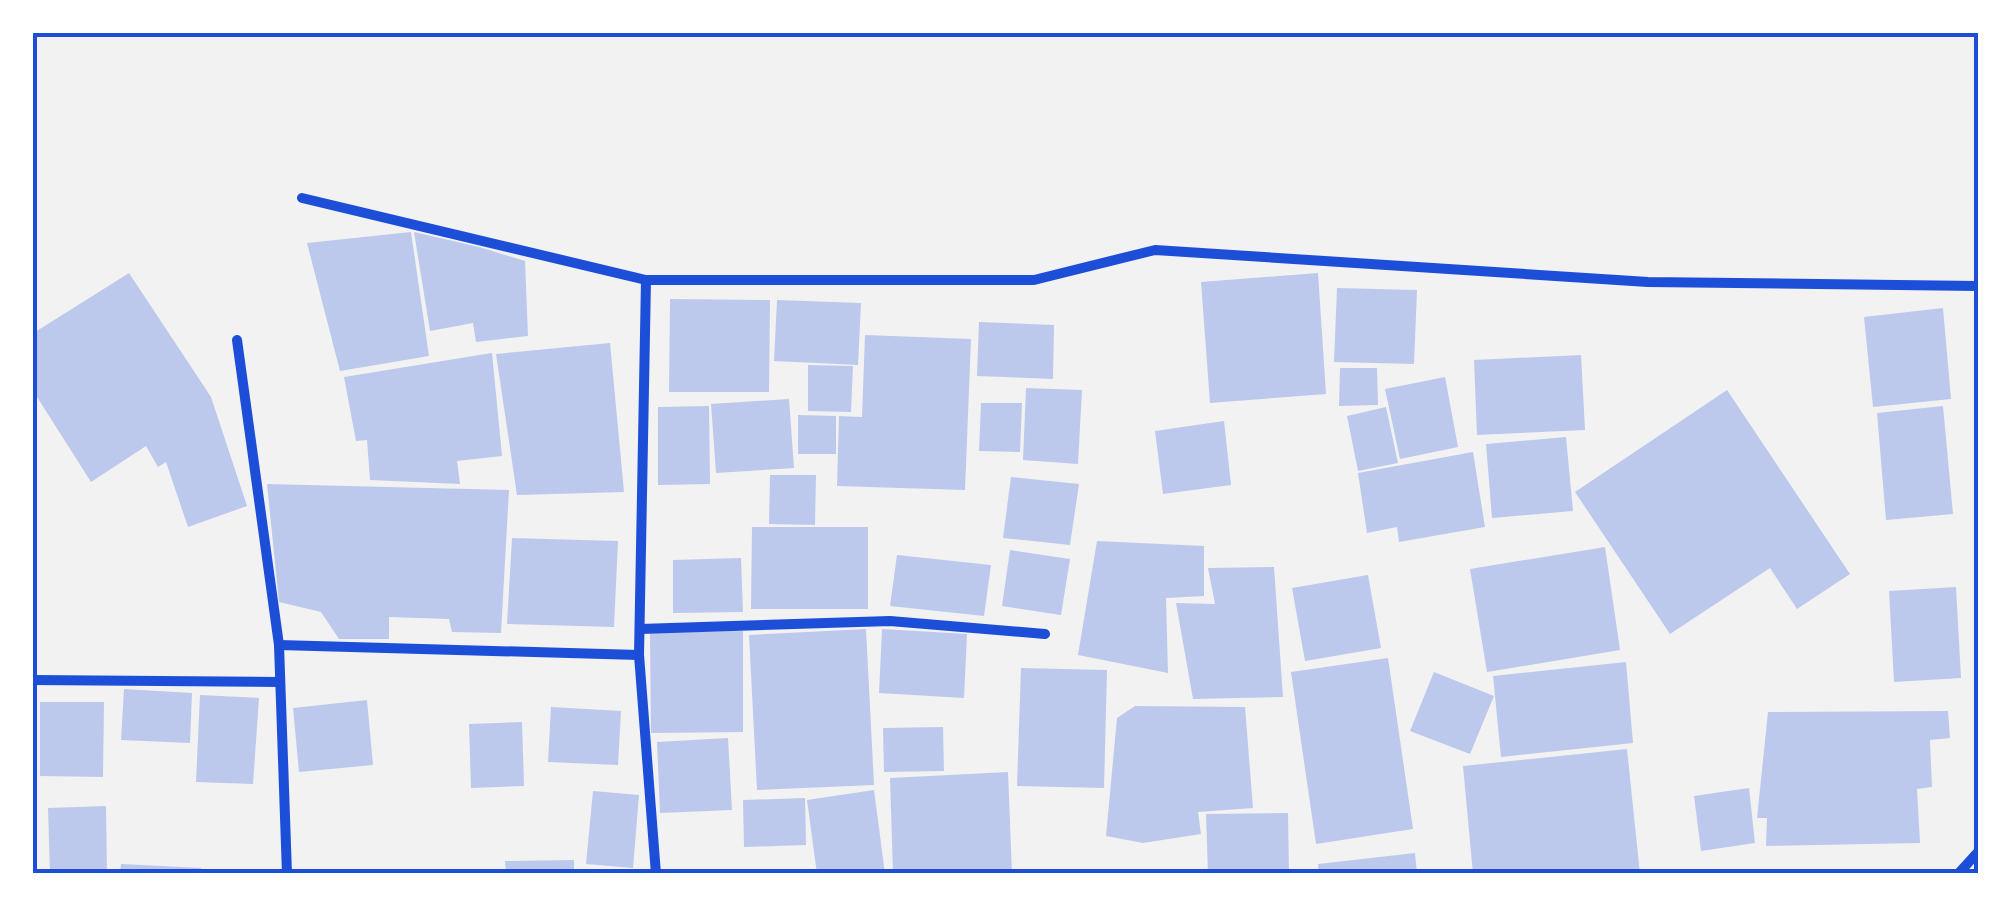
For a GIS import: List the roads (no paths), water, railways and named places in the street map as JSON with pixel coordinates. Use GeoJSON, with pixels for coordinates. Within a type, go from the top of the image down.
{"type":"FeatureCollection","features":[{"type":"Feature","properties":{"kind":"street"},"geometry":{"type":"LineString","coordinates":[[302,198],[646,280],[1034,280],[1155,250],[1648,282],[1978,286]]}},
{"type":"Feature","properties":{"kind":"street"},"geometry":{"type":"LineString","coordinates":[[646,280],[640,656],[656,874]]}},
{"type":"Feature","properties":{"kind":"street"},"geometry":{"type":"LineString","coordinates":[[237,340],[279,645],[287,874]]}},
{"type":"Feature","properties":{"kind":"street"},"geometry":{"type":"LineString","coordinates":[[640,630],[890,621],[1045,634]]}},
{"type":"Feature","properties":{"kind":"street"},"geometry":{"type":"LineString","coordinates":[[279,645],[640,656]]}},
{"type":"Feature","properties":{"kind":"street"},"geometry":{"type":"LineString","coordinates":[[32,680],[279,682]]}},
{"type":"Feature","properties":{"kind":"street"},"geometry":{"type":"LineString","coordinates":[[1958,874],[1978,852]]}}]}
